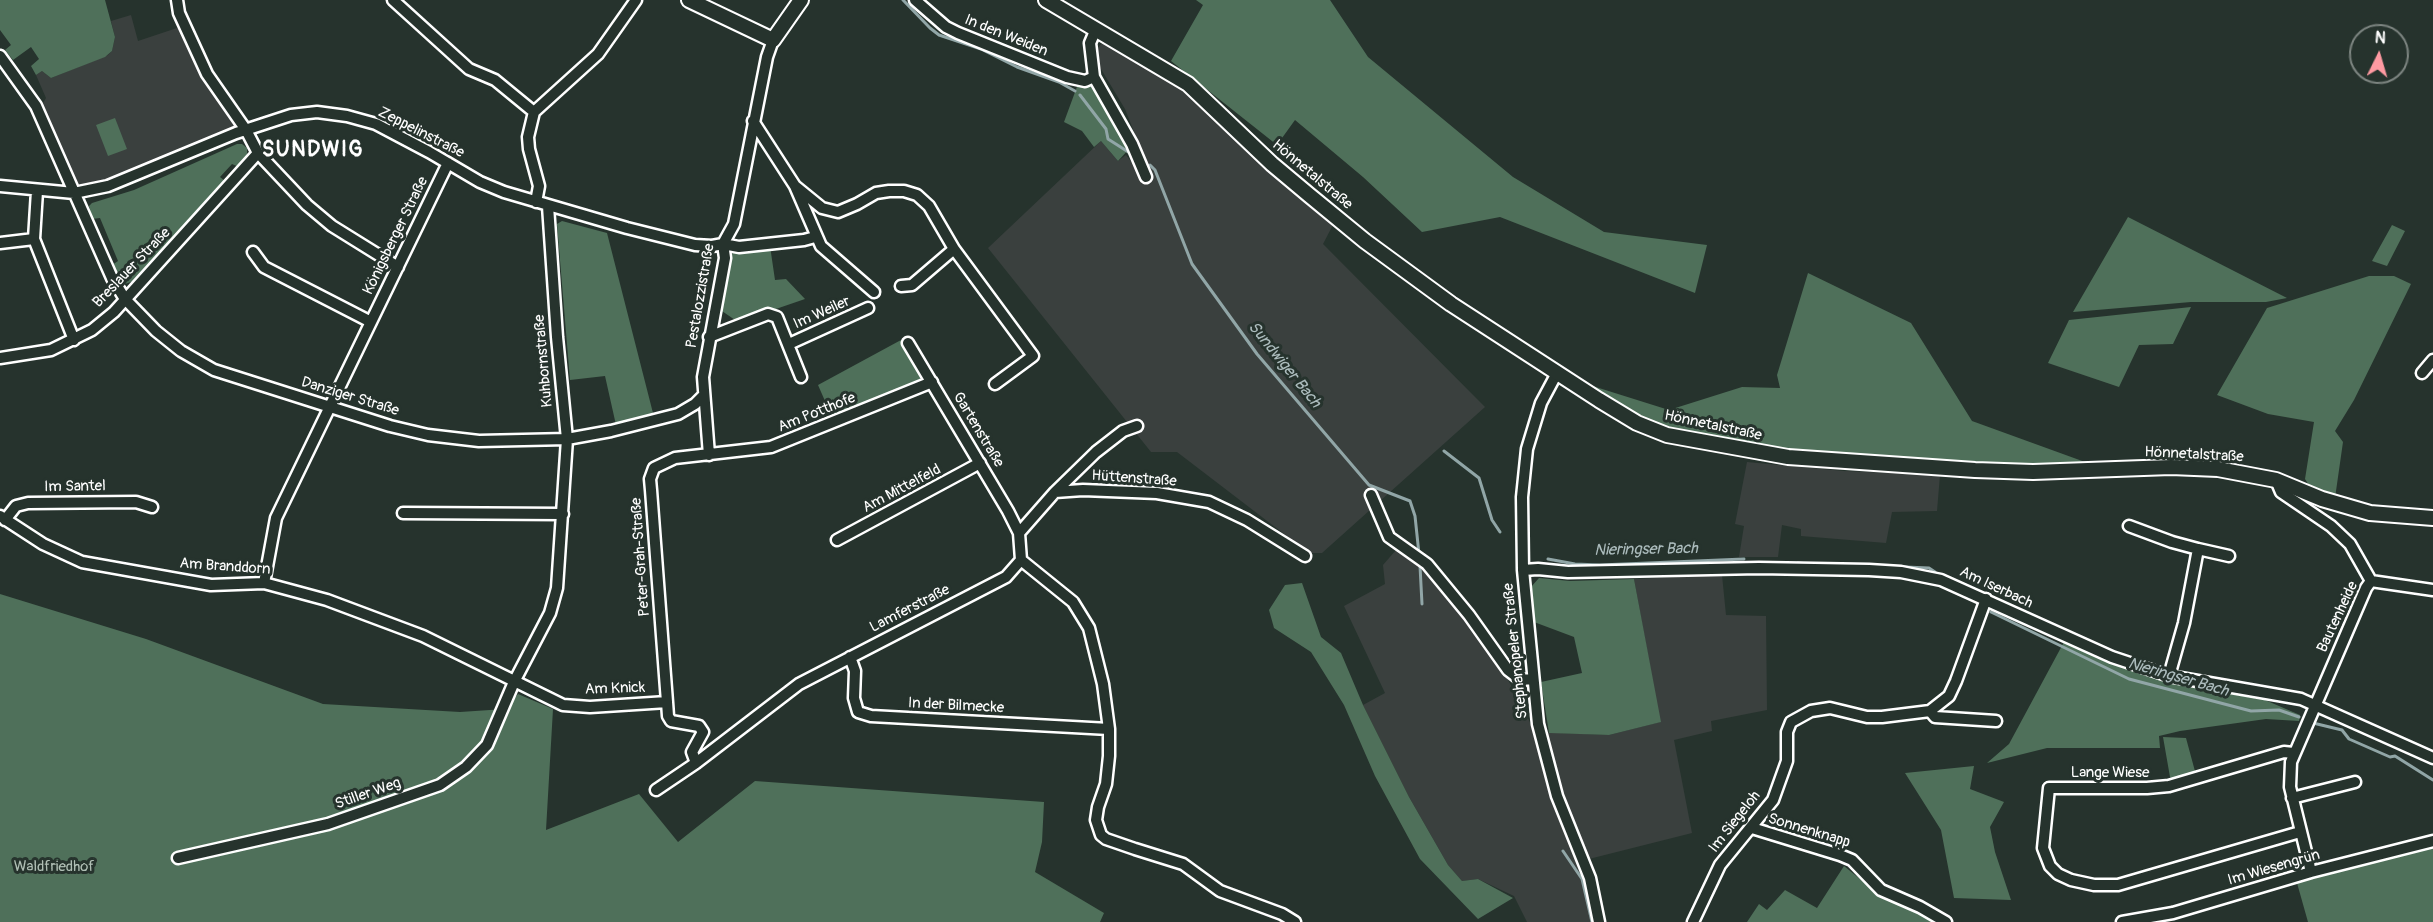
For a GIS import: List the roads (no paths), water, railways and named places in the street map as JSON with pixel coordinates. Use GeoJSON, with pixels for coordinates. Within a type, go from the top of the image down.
{"type":"FeatureCollection","features":[{"type":"Feature","properties":{"kind":"main road"},"geometry":{"type":"LineString","coordinates":[[689,0],[773,40],[801,0]]}},
{"type":"Feature","properties":{"kind":"main road","name":"Hönnetalstraße"},"geometry":{"type":"LineString","coordinates":[[1046,0],[1188,84],[1272,164],[1365,241],[1451,304],[1637,423],[1667,435],[1788,457],[2033,472],[2171,467],[2218,469],[2276,480],[2322,499],[2370,513],[2433,518]]}},
{"type":"Feature","properties":{"kind":"street"},"geometry":{"type":"LineString","coordinates":[[177,0],[179,13],[207,74],[246,130],[258,153],[307,205],[332,226],[398,267]]}},
{"type":"Feature","properties":{"kind":"street"},"geometry":{"type":"LineString","coordinates":[[393,0],[469,69],[495,80],[534,112]]}},
{"type":"Feature","properties":{"kind":"street"},"geometry":{"type":"LineString","coordinates":[[536,202],[539,186],[528,137],[534,112],[598,54],[636,0]]}},
{"type":"Feature","properties":{"kind":"street","name":"In den Weiden"},"geometry":{"type":"LineString","coordinates":[[915,0],[946,27],[958,33],[1067,77],[1085,81],[1094,77]]}},
{"type":"Feature","properties":{"kind":"street"},"geometry":{"type":"LineString","coordinates":[[1096,29],[1090,43],[1094,77],[1132,144],[1146,177]]}},
{"type":"Feature","properties":{"kind":"street","name":"Pestalozzistraße"},"geometry":{"type":"LineString","coordinates":[[709,455],[703,377],[725,258],[723,244],[734,224],[766,57],[773,40]]}},
{"type":"Feature","properties":{"kind":"street","name":"Danziger Straße"},"geometry":{"type":"LineString","coordinates":[[0,56],[36,106],[112,278],[125,299],[156,331],[181,351],[214,370],[390,426],[453,439],[567,439],[678,414],[695,404],[703,396]]}},
{"type":"Feature","properties":{"kind":"street","name":"Zeppelinstraße"},"geometry":{"type":"LineString","coordinates":[[0,186],[74,193],[108,186],[246,130],[291,115],[348,112],[376,124],[480,182],[536,202],[694,245],[723,244]]}},
{"type":"Feature","properties":{"kind":"street"},"geometry":{"type":"LineString","coordinates":[[753,121],[795,186],[815,237],[821,246],[874,292]]}},
{"type":"Feature","properties":{"kind":"street","name":"Breslauer Straße"},"geometry":{"type":"LineString","coordinates":[[0,358],[51,350],[92,330],[125,299],[258,153]]}},
{"type":"Feature","properties":{"kind":"street","name":"Königsberger Straße"},"geometry":{"type":"LineString","coordinates":[[264,583],[276,518],[448,163]]}},
{"type":"Feature","properties":{"kind":"street"},"geometry":{"type":"LineString","coordinates":[[795,186],[822,208],[838,212],[876,193],[904,191],[917,195],[929,206],[954,249],[1033,356],[994,384]]}},
{"type":"Feature","properties":{"kind":"street"},"geometry":{"type":"LineString","coordinates":[[37,190],[34,239],[74,340]]}},
{"type":"Feature","properties":{"kind":"street","name":"Kuhbornstraße"},"geometry":{"type":"LineString","coordinates":[[514,682],[553,603],[557,588],[563,514],[567,439],[548,206]]}},
{"type":"Feature","properties":{"kind":"street"},"geometry":{"type":"LineString","coordinates":[[723,244],[739,247],[815,237]]}},
{"type":"Feature","properties":{"kind":"street"},"geometry":{"type":"LineString","coordinates":[[0,243],[34,239]]}},
{"type":"Feature","properties":{"kind":"street"},"geometry":{"type":"LineString","coordinates":[[901,286],[912,285],[954,249]]}},
{"type":"Feature","properties":{"kind":"street"},"geometry":{"type":"LineString","coordinates":[[253,252],[264,267],[370,322]]}},
{"type":"Feature","properties":{"kind":"street","name":"Im Weiler"},"geometry":{"type":"LineString","coordinates":[[789,344],[868,308]]}},
{"type":"Feature","properties":{"kind":"street","name":"Im Weiler"},"geometry":{"type":"LineString","coordinates":[[709,337],[768,314],[777,317],[801,377]]}},
{"type":"Feature","properties":{"kind":"street","name":"Gartenstraße"},"geometry":{"type":"LineString","coordinates":[[908,343],[1019,533]]}},
{"type":"Feature","properties":{"kind":"street"},"geometry":{"type":"LineString","coordinates":[[2422,373],[2433,360]]}},
{"type":"Feature","properties":{"kind":"street","name":"Stephanopeler Straße"},"geometry":{"type":"LineString","coordinates":[[1557,373],[1541,403],[1527,449],[1522,497],[1523,570],[1538,724],[1557,796],[1590,878],[1599,922]]}},
{"type":"Feature","properties":{"kind":"street","name":"Am Potthofe"},"geometry":{"type":"LineString","coordinates":[[709,455],[771,447],[932,382]]}},
{"type":"Feature","properties":{"kind":"street"},"geometry":{"type":"LineString","coordinates":[[1137,426],[1123,431],[1096,452],[1055,492],[1019,533],[1021,560],[1073,602],[1089,628],[1103,684],[1109,729],[1108,765],[1096,820],[1101,835],[1106,839],[1183,864],[1220,891],[1282,914],[1295,922]]}},
{"type":"Feature","properties":{"kind":"street","name":"Peter-Grah-Straße"},"geometry":{"type":"LineString","coordinates":[[667,702],[650,479],[654,468],[663,462],[675,458],[709,455]]}},
{"type":"Feature","properties":{"kind":"street","name":"Am Mittelfeld"},"geometry":{"type":"LineString","coordinates":[[837,540],[980,463]]}},
{"type":"Feature","properties":{"kind":"street","name":"Bautenheide"},"geometry":{"type":"LineString","coordinates":[[2276,480],[2282,492],[2331,526],[2350,544],[2371,581],[2313,705],[2293,753],[2289,770],[2292,798],[2311,872]]}},
{"type":"Feature","properties":{"kind":"street","name":"Hüttenstraße"},"geometry":{"type":"LineString","coordinates":[[1055,492],[1083,490],[1157,493],[1209,502],[1247,520],[1305,556]]}},
{"type":"Feature","properties":{"kind":"street"},"geometry":{"type":"LineString","coordinates":[[1371,495],[1389,537],[1427,564],[1469,615],[1508,670],[1521,680],[1532,679]]}},
{"type":"Feature","properties":{"kind":"street","name":"Im Santel"},"geometry":{"type":"LineString","coordinates":[[3,518],[16,506],[28,503],[136,501],[152,507]]}},
{"type":"Feature","properties":{"kind":"street"},"geometry":{"type":"LineString","coordinates":[[403,513],[563,514]]}},
{"type":"Feature","properties":{"kind":"street","name":"Am Branddorn"},"geometry":{"type":"LineString","coordinates":[[3,518],[43,544],[82,562],[211,585],[264,583],[327,600],[423,636],[514,682]]}},
{"type":"Feature","properties":{"kind":"street"},"geometry":{"type":"LineString","coordinates":[[2129,526],[2172,542],[2229,556]]}},
{"type":"Feature","properties":{"kind":"street"},"geometry":{"type":"LineString","coordinates":[[2169,676],[2188,605],[2198,549]]}},
{"type":"Feature","properties":{"kind":"street","name":"Lamferstraße"},"geometry":{"type":"LineString","coordinates":[[656,790],[696,763],[799,684],[1006,577],[1021,560]]}},
{"type":"Feature","properties":{"kind":"street","name":"Am Iserbach"},"geometry":{"type":"LineString","coordinates":[[1523,570],[1601,572],[1759,568],[1883,571],[1941,580],[2112,657],[2169,676],[2301,699],[2433,758]]}},
{"type":"Feature","properties":{"kind":"street"},"geometry":{"type":"LineString","coordinates":[[2371,581],[2433,590]]}},
{"type":"Feature","properties":{"kind":"street"},"geometry":{"type":"LineString","coordinates":[[1986,599],[1949,696],[1930,711],[1935,717],[1996,721]]}},
{"type":"Feature","properties":{"kind":"street","name":"In der Bilmecke"},"geometry":{"type":"LineString","coordinates":[[850,657],[855,671],[854,698],[858,712],[871,716],[1109,729]]}},
{"type":"Feature","properties":{"kind":"street","name":"Am Knick"},"geometry":{"type":"LineString","coordinates":[[514,682],[563,705],[667,702],[668,716],[671,721],[699,726],[703,732],[692,752],[696,763]]}},
{"type":"Feature","properties":{"kind":"street","name":"Stiller Weg"},"geometry":{"type":"LineString","coordinates":[[178,858],[328,824],[440,785],[466,767],[487,745],[514,682]]}},
{"type":"Feature","properties":{"kind":"street","name":"Im Siegeloh"},"geometry":{"type":"LineString","coordinates":[[1693,922],[1720,865],[1773,800],[1787,761],[1787,732],[1791,722],[1811,711],[1830,708],[1867,717],[1930,711]]}},
{"type":"Feature","properties":{"kind":"street","name":"Lange Wiese"},"geometry":{"type":"LineString","coordinates":[[2293,753],[2284,752],[2169,786],[2049,788],[2043,848],[2050,866],[2058,874],[2071,880],[2094,885],[2118,885],[2300,832]]}},
{"type":"Feature","properties":{"kind":"street"},"geometry":{"type":"LineString","coordinates":[[2292,798],[2355,782]]}},
{"type":"Feature","properties":{"kind":"street","name":"Sonnenknapp"},"geometry":{"type":"LineString","coordinates":[[1752,828],[1840,855],[1860,867],[1881,890],[1920,907],[1946,922]]}},
{"type":"Feature","properties":{"kind":"street","name":"Im Wiesengrün"},"geometry":{"type":"LineString","coordinates":[[2122,922],[2173,913],[2311,872],[2433,841]]}},
{"type":"Feature","properties":{"kind":"waterway","name":"Sundwiger Bach"},"geometry":{"type":"LineString","coordinates":[[903,0],[939,35],[981,49],[1075,91]]}},
{"type":"Feature","properties":{"kind":"waterway","name":"Sundwiger Bach"},"geometry":{"type":"LineString","coordinates":[[1080,95],[1106,129],[1108,139],[1133,155]]}},
{"type":"Feature","properties":{"kind":"waterway","name":"Sundwiger Bach"},"geometry":{"type":"LineString","coordinates":[[1150,165],[1155,170],[1192,264],[1257,354],[1369,485],[1410,501],[1415,516],[1419,554]]}},
{"type":"Feature","properties":{"kind":"waterway","name":"Sundwiger Bach"},"geometry":{"type":"LineString","coordinates":[[1444,451],[1479,478],[1492,520],[1500,532]]}},
{"type":"Feature","properties":{"kind":"waterway","name":"Nieringser Bach"},"geometry":{"type":"LineString","coordinates":[[1548,559],[1575,564],[1600,565],[1744,559]]}},
{"type":"Feature","properties":{"kind":"waterway","name":"Nieringser Bach"},"geometry":{"type":"LineString","coordinates":[[1798,563],[1808,564]]}},
{"type":"Feature","properties":{"kind":"waterway","name":"Sundwiger Bach"},"geometry":{"type":"LineString","coordinates":[[1420,566],[1422,604]]}},
{"type":"Feature","properties":{"kind":"waterway","name":"Nieringser Bach"},"geometry":{"type":"LineString","coordinates":[[1881,566],[1929,568],[1935,572]]}},
{"type":"Feature","properties":{"kind":"waterway","name":"Nieringser Bach"},"geometry":{"type":"LineString","coordinates":[[1991,612],[2129,679],[2251,711],[2279,710],[2299,717]]}},
{"type":"Feature","properties":{"kind":"waterway","name":"Nieringser Bach"},"geometry":{"type":"LineString","coordinates":[[2313,723],[2342,730],[2349,739],[2390,757],[2395,756],[2433,780]]}},
{"type":"Feature","properties":{"kind":"waterway","name":"Sundwiger Bach"},"geometry":{"type":"LineString","coordinates":[[1563,851],[1582,879],[1592,922]]}},
{"type":"Feature","properties":{"kind":"district","name":"SUNDWIG"},"geometry":{"type":"Point","coordinates":[313,151]}},
{"type":"Feature","properties":{"kind":"park label","name":"Waldfriedhof"},"geometry":{"type":"Point","coordinates":[54,867]}}]}
